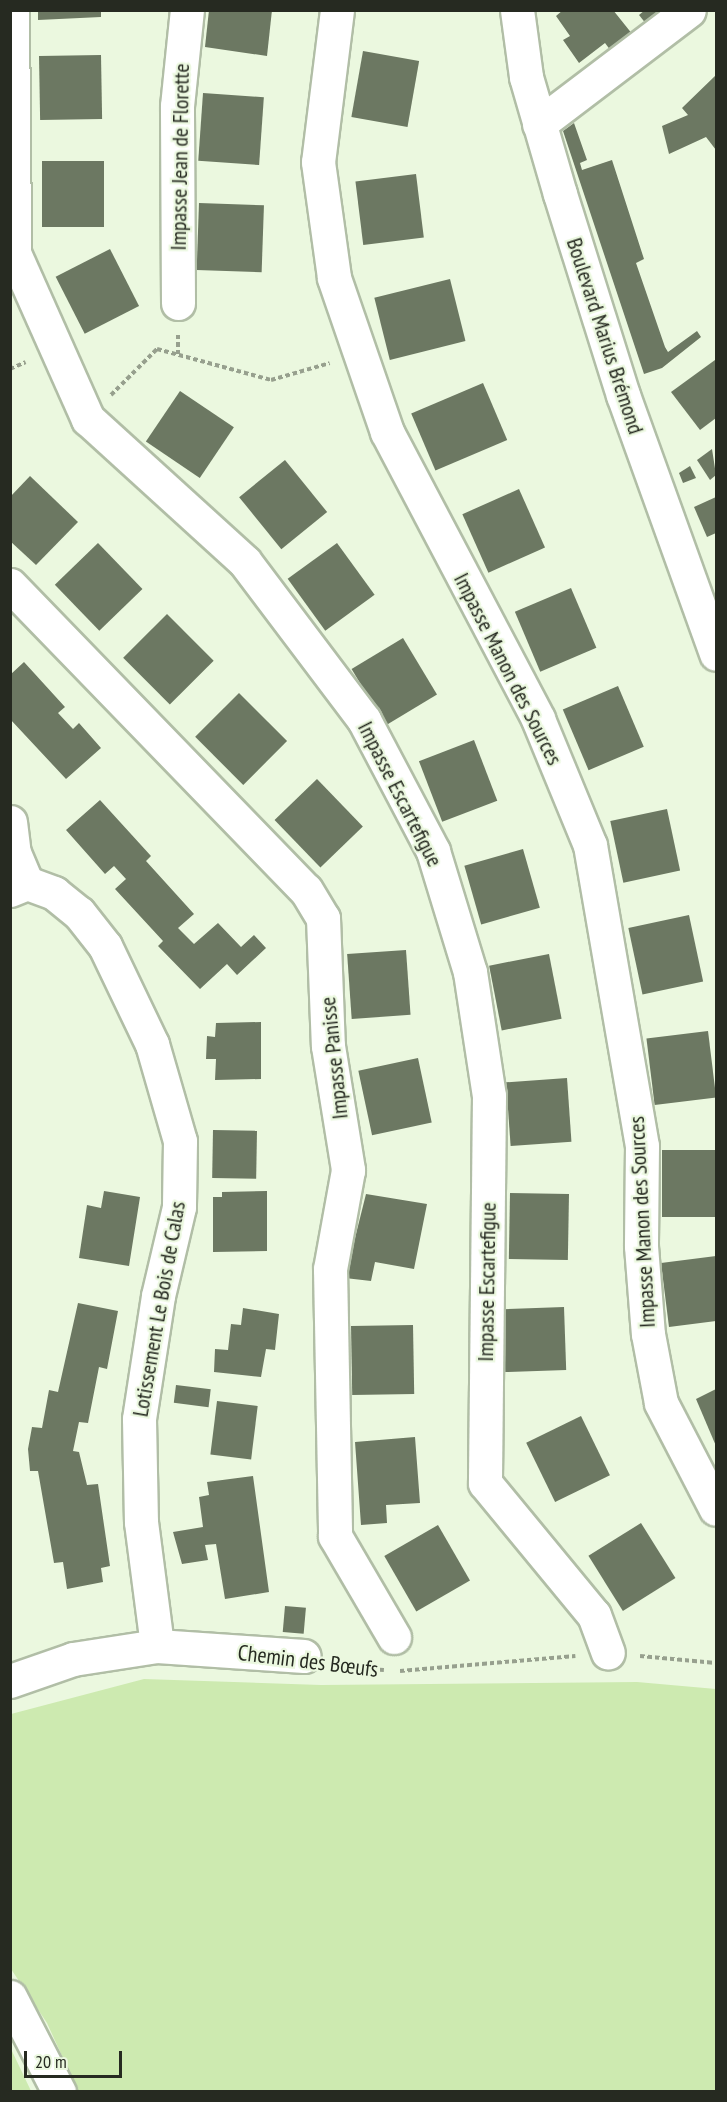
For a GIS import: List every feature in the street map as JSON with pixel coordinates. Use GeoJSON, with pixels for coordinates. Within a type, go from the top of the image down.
{"type":"FeatureCollection","features":[{"type":"Feature","properties":{"kind":"street","name":"Impasse Escartefigue"},"geometry":{"type":"LineString","coordinates":[[12,10],[14,253],[88,419],[245,562],[364,720],[433,851],[470,972],[489,1096],[485,1484],[594,1615],[608,1653]]}},
{"type":"Feature","properties":{"kind":"street","name":"Impasse Jean de Florette"},"geometry":{"type":"LineString","coordinates":[[178,303],[177,106],[186,10]]}},
{"type":"Feature","properties":{"kind":"street","name":"Impasse Manon des Sources"},"geometry":{"type":"LineString","coordinates":[[337,10],[318,162],[334,278],[387,432],[538,719],[590,845],[642,1146],[641,1246],[648,1334],[661,1403],[717,1509]]}},
{"type":"Feature","properties":{"kind":"street","name":"Boulevard Marius Brémond"},"geometry":{"type":"LineString","coordinates":[[517,10],[526,77],[623,395],[717,654]]}},
{"type":"Feature","properties":{"kind":"street"},"geometry":{"type":"LineString","coordinates":[[539,124],[689,10]]}},
{"type":"Feature","properties":{"kind":"street","name":"Impasse Panisse"},"geometry":{"type":"LineString","coordinates":[[10,585],[306,890],[323,918],[328,1046],[348,1170],[330,1269],[335,1536],[394,1637]]}},
{"type":"Feature","properties":{"kind":"street","name":"Lotissement Le Bois de Calas"},"geometry":{"type":"LineString","coordinates":[[10,822],[19,886],[63,899],[105,946],[152,1044],[180,1141],[179,1207],[159,1296],[139,1419],[141,1522],[157,1646]]}},
{"type":"Feature","properties":{"kind":"street","name":"Chemin des Bœufs"},"geometry":{"type":"LineString","coordinates":[[10,1681],[73,1659],[157,1646],[304,1656]]}},
{"type":"Feature","properties":{"kind":"street"},"geometry":{"type":"LineString","coordinates":[[10,1997],[59,2091]]}},
{"type":"Feature","properties":{"kind":"path"},"geometry":{"type":"LineString","coordinates":[[88,419],[157,349],[271,380],[360,354]]}},
{"type":"Feature","properties":{"kind":"path","name":"Chemin des Bœufs"},"geometry":{"type":"LineString","coordinates":[[304,1656],[314,1665],[399,1671],[608,1653],[717,1663]]}},
{"type":"Feature","properties":{"kind":"green space"},"geometry":{"type":"Polygon","coordinates":[[[144,1679],[321,1685],[637,1682],[716,1689],[716,2091],[78,2091],[47,2023],[11,1969],[11,1714],[144,1679]]]}},
{"type":"Feature","properties":{"kind":"green space"},"geometry":{"type":"Polygon","coordinates":[[[11,2049],[31,2091],[11,2091],[11,2049]]]}},
{"type":"Feature","properties":{"kind":"building"},"geometry":{"type":"Polygon","coordinates":[[[38,10],[101,10],[101,17],[38,20],[38,10]]]}},
{"type":"Feature","properties":{"kind":"building"},"geometry":{"type":"Polygon","coordinates":[[[209,10],[272,10],[267,56],[205,47],[209,10]]]}},
{"type":"Feature","properties":{"kind":"building"},"geometry":{"type":"Polygon","coordinates":[[[563,10],[613,10],[633,35],[611,51],[605,43],[579,63],[563,40],[570,36],[556,16],[563,10]]]}},
{"type":"Feature","properties":{"kind":"building"},"geometry":{"type":"Polygon","coordinates":[[[645,10],[665,10],[647,25],[639,15],[645,10]]]}},
{"type":"Feature","properties":{"kind":"building"},"geometry":{"type":"Polygon","coordinates":[[[363,51],[419,61],[407,127],[351,117],[363,51]]]}},
{"type":"Feature","properties":{"kind":"building"},"geometry":{"type":"Polygon","coordinates":[[[101,55],[102,119],[40,120],[39,56],[101,55]]]}},
{"type":"Feature","properties":{"kind":"building"},"geometry":{"type":"Polygon","coordinates":[[[716,75],[716,150],[706,137],[669,154],[662,126],[688,115],[682,108],[716,75]]]}},
{"type":"Feature","properties":{"kind":"building"},"geometry":{"type":"Polygon","coordinates":[[[203,93],[264,97],[259,165],[198,161],[203,93]]]}},
{"type":"Feature","properties":{"kind":"building"},"geometry":{"type":"Polygon","coordinates":[[[574,123],[587,160],[580,163],[582,170],[612,160],[644,259],[636,263],[665,347],[668,352],[697,331],[701,337],[662,368],[644,374],[563,131],[574,123]]]}},
{"type":"Feature","properties":{"kind":"building"},"geometry":{"type":"Polygon","coordinates":[[[42,161],[104,161],[104,227],[42,227],[42,161]]]}},
{"type":"Feature","properties":{"kind":"building"},"geometry":{"type":"Polygon","coordinates":[[[416,174],[424,238],[363,245],[355,181],[416,174]]]}},
{"type":"Feature","properties":{"kind":"building"},"geometry":{"type":"Polygon","coordinates":[[[199,203],[264,205],[262,272],[197,270],[199,203]]]}},
{"type":"Feature","properties":{"kind":"building"},"geometry":{"type":"Polygon","coordinates":[[[110,249],[139,306],[85,334],[56,277],[110,249]]]}},
{"type":"Feature","properties":{"kind":"building"},"geometry":{"type":"Polygon","coordinates":[[[450,279],[465,341],[390,360],[374,298],[450,279]]]}},
{"type":"Feature","properties":{"kind":"building"},"geometry":{"type":"Polygon","coordinates":[[[715,360],[716,418],[700,430],[671,392],[715,360]]]}},
{"type":"Feature","properties":{"kind":"building"},"geometry":{"type":"Polygon","coordinates":[[[483,383],[507,440],[435,471],[411,413],[483,383]]]}},
{"type":"Feature","properties":{"kind":"building"},"geometry":{"type":"Polygon","coordinates":[[[180,391],[234,427],[200,478],[146,442],[180,391]]]}},
{"type":"Feature","properties":{"kind":"building"},"geometry":{"type":"Polygon","coordinates":[[[712,449],[716,475],[710,480],[697,460],[712,449]]]}},
{"type":"Feature","properties":{"kind":"building"},"geometry":{"type":"Polygon","coordinates":[[[285,460],[327,512],[281,549],[239,497],[285,460]]]}},
{"type":"Feature","properties":{"kind":"building"},"geometry":{"type":"Polygon","coordinates":[[[690,466],[696,478],[683,483],[679,473],[690,466]]]}},
{"type":"Feature","properties":{"kind":"building"},"geometry":{"type":"Polygon","coordinates":[[[30,476],[78,522],[36,565],[10,541],[10,497],[30,476]]]}},
{"type":"Feature","properties":{"kind":"building"},"geometry":{"type":"Polygon","coordinates":[[[519,489],[545,547],[488,573],[462,514],[519,489]]]}},
{"type":"Feature","properties":{"kind":"building"},"geometry":{"type":"Polygon","coordinates":[[[716,497],[716,533],[707,537],[694,507],[716,497]]]}},
{"type":"Feature","properties":{"kind":"building"},"geometry":{"type":"Polygon","coordinates":[[[98,543],[142,589],[99,631],[55,585],[98,543]]]}},
{"type":"Feature","properties":{"kind":"building"},"geometry":{"type":"Polygon","coordinates":[[[337,543],[375,595],[325,631],[288,579],[337,543]]]}},
{"type":"Feature","properties":{"kind":"building"},"geometry":{"type":"Polygon","coordinates":[[[571,588],[596,648],[540,672],[515,612],[571,588]]]}},
{"type":"Feature","properties":{"kind":"building"},"geometry":{"type":"Polygon","coordinates":[[[167,614],[214,661],[170,705],[123,658],[167,614]]]}},
{"type":"Feature","properties":{"kind":"building"},"geometry":{"type":"Polygon","coordinates":[[[403,638],[437,695],[386,725],[352,669],[403,638]]]}},
{"type":"Feature","properties":{"kind":"building"},"geometry":{"type":"Polygon","coordinates":[[[24,662],[65,707],[58,713],[73,729],[79,723],[101,748],[66,779],[10,719],[10,675],[24,662]]]}},
{"type":"Feature","properties":{"kind":"building"},"geometry":{"type":"Polygon","coordinates":[[[618,686],[644,747],[589,770],[563,709],[618,686]]]}},
{"type":"Feature","properties":{"kind":"building"},"geometry":{"type":"Polygon","coordinates":[[[239,693],[287,741],[243,785],[195,737],[239,693]]]}},
{"type":"Feature","properties":{"kind":"building"},"geometry":{"type":"Polygon","coordinates":[[[474,740],[497,801],[442,822],[419,761],[474,740]]]}},
{"type":"Feature","properties":{"kind":"building"},"geometry":{"type":"Polygon","coordinates":[[[317,779],[363,826],[320,867],[275,820],[317,779]]]}},
{"type":"Feature","properties":{"kind":"building"},"geometry":{"type":"Polygon","coordinates":[[[100,800],[151,856],[146,861],[194,914],[178,928],[194,944],[218,923],[241,947],[254,935],[266,948],[237,975],[227,964],[200,989],[158,946],[163,941],[115,889],[126,879],[114,866],[105,874],[66,830],[100,800]]]}},
{"type":"Feature","properties":{"kind":"building"},"geometry":{"type":"Polygon","coordinates":[[[667,809],[680,871],[623,883],[610,821],[667,809]]]}},
{"type":"Feature","properties":{"kind":"building"},"geometry":{"type":"Polygon","coordinates":[[[523,849],[540,908],[481,924],[464,866],[523,849]]]}},
{"type":"Feature","properties":{"kind":"building"},"geometry":{"type":"Polygon","coordinates":[[[689,915],[703,982],[642,994],[628,928],[689,915]]]}},
{"type":"Feature","properties":{"kind":"building"},"geometry":{"type":"Polygon","coordinates":[[[406,950],[411,1015],[352,1019],[347,954],[406,950]]]}},
{"type":"Feature","properties":{"kind":"building"},"geometry":{"type":"Polygon","coordinates":[[[549,954],[562,1019],[502,1030],[489,966],[549,954]]]}},
{"type":"Feature","properties":{"kind":"building"},"geometry":{"type":"Polygon","coordinates":[[[261,1022],[261,1079],[215,1080],[216,1059],[206,1059],[207,1036],[215,1037],[216,1023],[261,1022]]]}},
{"type":"Feature","properties":{"kind":"building"},"geometry":{"type":"Polygon","coordinates":[[[708,1031],[716,1098],[655,1105],[646,1039],[708,1031]]]}},
{"type":"Feature","properties":{"kind":"building"},"geometry":{"type":"Polygon","coordinates":[[[418,1058],[432,1123],[372,1135],[358,1071],[418,1058]]]}},
{"type":"Feature","properties":{"kind":"building"},"geometry":{"type":"Polygon","coordinates":[[[567,1078],[571,1142],[511,1146],[506,1082],[567,1078]]]}},
{"type":"Feature","properties":{"kind":"building"},"geometry":{"type":"Polygon","coordinates":[[[213,1130],[257,1131],[256,1179],[212,1178],[213,1130]]]}},
{"type":"Feature","properties":{"kind":"building"},"geometry":{"type":"Polygon","coordinates":[[[662,1150],[716,1150],[716,1217],[662,1217],[662,1150]]]}},
{"type":"Feature","properties":{"kind":"building"},"geometry":{"type":"Polygon","coordinates":[[[104,1191],[140,1197],[129,1266],[79,1258],[87,1205],[101,1208],[104,1191]]]}},
{"type":"Feature","properties":{"kind":"building"},"geometry":{"type":"Polygon","coordinates":[[[267,1191],[267,1251],[213,1252],[213,1197],[222,1197],[222,1192],[267,1191]]]}},
{"type":"Feature","properties":{"kind":"building"},"geometry":{"type":"Polygon","coordinates":[[[510,1193],[569,1194],[568,1260],[509,1259],[510,1193]]]}},
{"type":"Feature","properties":{"kind":"building"},"geometry":{"type":"Polygon","coordinates":[[[366,1194],[427,1204],[414,1269],[375,1262],[371,1281],[345,1278],[366,1194]]]}},
{"type":"Feature","properties":{"kind":"building"},"geometry":{"type":"Polygon","coordinates":[[[716,1256],[716,1321],[669,1327],[661,1263],[716,1256]]]}},
{"type":"Feature","properties":{"kind":"building"},"geometry":{"type":"Polygon","coordinates":[[[78,1303],[118,1311],[107,1369],[99,1367],[88,1423],[79,1422],[73,1451],[79,1452],[87,1485],[98,1484],[110,1566],[101,1568],[103,1582],[67,1589],[63,1562],[54,1563],[38,1471],[30,1471],[28,1449],[32,1427],[42,1428],[49,1390],[58,1392],[78,1303]]]}},
{"type":"Feature","properties":{"kind":"building"},"geometry":{"type":"Polygon","coordinates":[[[564,1307],[566,1370],[505,1372],[503,1309],[564,1307]]]}},
{"type":"Feature","properties":{"kind":"building"},"geometry":{"type":"Polygon","coordinates":[[[243,1308],[279,1314],[275,1350],[266,1349],[261,1377],[214,1372],[215,1349],[228,1350],[231,1324],[241,1325],[243,1308]]]}},
{"type":"Feature","properties":{"kind":"building"},"geometry":{"type":"Polygon","coordinates":[[[413,1325],[414,1394],[352,1395],[351,1326],[413,1325]]]}},
{"type":"Feature","properties":{"kind":"building"},"geometry":{"type":"Polygon","coordinates":[[[176,1385],[211,1389],[209,1407],[174,1403],[176,1385]]]}},
{"type":"Feature","properties":{"kind":"building"},"geometry":{"type":"Polygon","coordinates":[[[716,1389],[716,1446],[696,1399],[716,1389]]]}},
{"type":"Feature","properties":{"kind":"building"},"geometry":{"type":"Polygon","coordinates":[[[217,1401],[258,1406],[251,1460],[210,1455],[217,1401]]]}},
{"type":"Feature","properties":{"kind":"building"},"geometry":{"type":"Polygon","coordinates":[[[581,1416],[610,1475],[555,1502],[526,1443],[581,1416]]]}},
{"type":"Feature","properties":{"kind":"building"},"geometry":{"type":"Polygon","coordinates":[[[415,1437],[420,1503],[386,1505],[387,1523],[361,1525],[355,1442],[415,1437]]]}},
{"type":"Feature","properties":{"kind":"building"},"geometry":{"type":"Polygon","coordinates":[[[253,1476],[269,1592],[225,1599],[216,1544],[205,1545],[208,1560],[182,1564],[173,1532],[203,1527],[199,1497],[209,1495],[207,1482],[253,1476]]]}},
{"type":"Feature","properties":{"kind":"building"},"geometry":{"type":"Polygon","coordinates":[[[641,1523],[675,1578],[623,1611],[588,1556],[641,1523]]]}},
{"type":"Feature","properties":{"kind":"building"},"geometry":{"type":"Polygon","coordinates":[[[438,1525],[470,1580],[416,1611],[384,1556],[438,1525]]]}},
{"type":"Feature","properties":{"kind":"building"},"geometry":{"type":"Polygon","coordinates":[[[285,1606],[306,1608],[304,1634],[283,1632],[285,1606]]]}}]}
